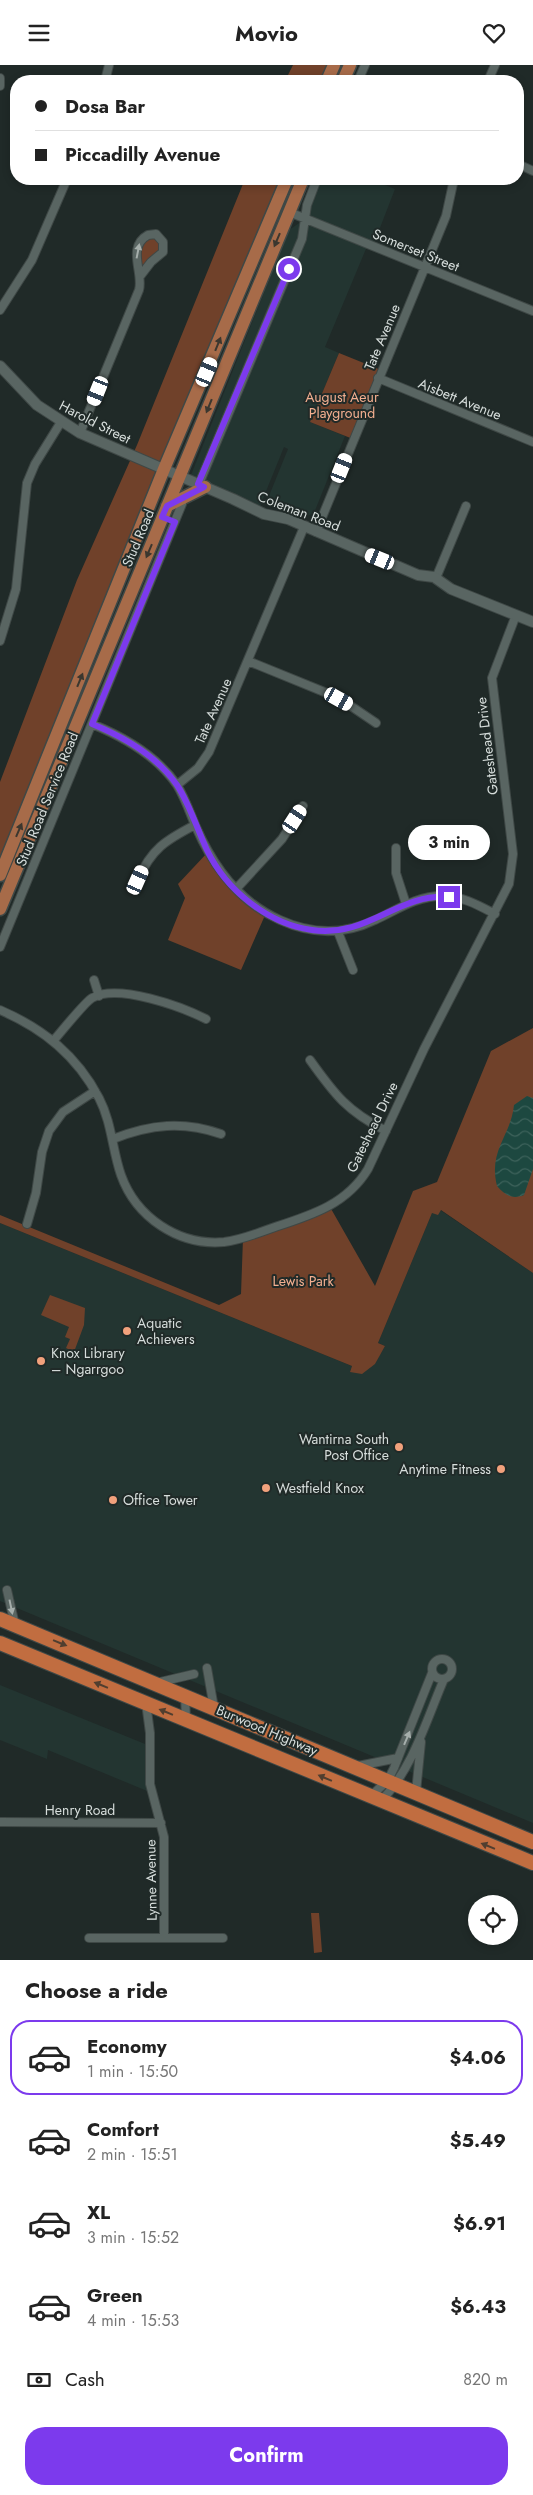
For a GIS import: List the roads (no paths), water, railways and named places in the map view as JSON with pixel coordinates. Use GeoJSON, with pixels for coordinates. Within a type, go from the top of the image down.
{"type":"FeatureCollection","features":[{"type":"Feature","properties":{"kind":"highway","name":"Burwood Highway"},"geometry":{"type":"LineString","coordinates":[[0,1619],[533,1841]]}},
{"type":"Feature","properties":{"kind":"highway","name":"Burwood Highway"},"geometry":{"type":"LineString","coordinates":[[0,1643],[533,1863]]}},
{"type":"Feature","properties":{"kind":"main road","name":"Stud Road"},"geometry":{"type":"LineString","coordinates":[[0,875],[164,469],[284,185]]}},
{"type":"Feature","properties":{"kind":"main road","name":"Stud Road"},"geometry":{"type":"LineString","coordinates":[[0,909],[300,185]]}},
{"type":"Feature","properties":{"kind":"main road"},"geometry":{"type":"LineString","coordinates":[[165,512],[202,485]]}},
{"type":"Feature","properties":{"kind":"street"},"geometry":{"type":"LineString","coordinates":[[0,78],[0,86]]}},
{"type":"Feature","properties":{"kind":"street"},"geometry":{"type":"LineString","coordinates":[[0,310],[32,260],[64,185]]}},
{"type":"Feature","properties":{"kind":"street"},"geometry":{"type":"LineString","coordinates":[[202,485],[302,239],[307,205],[315,185]]}},
{"type":"Feature","properties":{"kind":"street","name":"Tate Avenue"},"geometry":{"type":"LineString","coordinates":[[316,532],[446,216],[453,185]]}},
{"type":"Feature","properties":{"kind":"street","name":"Somerset Street"},"geometry":{"type":"LineString","coordinates":[[289,212],[533,311]]}},
{"type":"Feature","properties":{"kind":"street"},"geometry":{"type":"LineString","coordinates":[[80,433],[139,291],[141,275],[136,260],[138,247],[144,237],[156,234],[163,243],[163,252],[151,262],[141,275]]}},
{"type":"Feature","properties":{"kind":"street","name":"Harold Street"},"geometry":{"type":"LineString","coordinates":[[0,366],[29,398],[61,422],[80,433],[164,469]]}},
{"type":"Feature","properties":{"kind":"street","name":"Aisbett Avenue"},"geometry":{"type":"LineString","coordinates":[[378,378],[533,442]]}},
{"type":"Feature","properties":{"kind":"street"},"geometry":{"type":"LineString","coordinates":[[0,641],[21,555],[27,483],[35,465],[61,422]]}},
{"type":"Feature","properties":{"kind":"street","name":"Coleman Road"},"geometry":{"type":"LineString","coordinates":[[164,469],[264,514],[288,519],[418,575],[436,578],[451,589],[533,622]]}},
{"type":"Feature","properties":{"kind":"street","name":"Stud Road Service Road"},"geometry":{"type":"LineString","coordinates":[[0,947],[182,504]]}},
{"type":"Feature","properties":{"kind":"street"},"geometry":{"type":"LineString","coordinates":[[436,578],[466,506]]}},
{"type":"Feature","properties":{"kind":"street"},"geometry":{"type":"LineString","coordinates":[[165,512],[175,522]]}},
{"type":"Feature","properties":{"kind":"street","name":"Tate Avenue"},"geometry":{"type":"LineString","coordinates":[[177,785],[198,768],[209,752],[304,527]]}},
{"type":"Feature","properties":{"kind":"street","name":"Gateshead Drive"},"geometry":{"type":"LineString","coordinates":[[0,1010],[30,1024],[54,1040],[80,1067],[95,1091],[108,1118],[124,1182],[133,1199],[147,1215],[162,1227],[182,1237],[224,1242],[286,1223],[337,1203],[362,1180],[424,1049],[509,884],[513,854],[492,678],[516,615]]}},
{"type":"Feature","properties":{"kind":"street"},"geometry":{"type":"LineString","coordinates":[[248,661],[339,699],[376,723]]}},
{"type":"Feature","properties":{"kind":"street"},"geometry":{"type":"LineString","coordinates":[[92,724],[135,746],[156,763],[177,785],[213,861],[236,889],[259,909],[288,924],[311,930],[338,932],[376,920],[406,904],[432,897],[449,897],[469,901],[495,914]]}},
{"type":"Feature","properties":{"kind":"street"},"geometry":{"type":"LineString","coordinates":[[236,889],[282,839],[303,807]]}},
{"type":"Feature","properties":{"kind":"street"},"geometry":{"type":"LineString","coordinates":[[138,880],[146,862],[156,849],[196,825]]}},
{"type":"Feature","properties":{"kind":"street"},"geometry":{"type":"LineString","coordinates":[[396,848],[396,873],[406,904]]}},
{"type":"Feature","properties":{"kind":"street"},"geometry":{"type":"LineString","coordinates":[[338,932],[352,970]]}},
{"type":"Feature","properties":{"kind":"street"},"geometry":{"type":"LineString","coordinates":[[94,980],[99,996]]}},
{"type":"Feature","properties":{"kind":"street"},"geometry":{"type":"LineString","coordinates":[[54,1040],[89,1000],[99,996],[128,995],[154,999],[179,1006],[206,1019]]}},
{"type":"Feature","properties":{"kind":"street"},"geometry":{"type":"LineString","coordinates":[[310,1060],[343,1103],[362,1119],[386,1131]]}},
{"type":"Feature","properties":{"kind":"street"},"geometry":{"type":"LineString","coordinates":[[27,1224],[36,1193],[42,1152],[50,1131],[63,1112],[95,1091]]}},
{"type":"Feature","properties":{"kind":"street"},"geometry":{"type":"LineString","coordinates":[[113,1139],[140,1129],[165,1125],[192,1126],[221,1135]]}},
{"type":"Feature","properties":{"kind":"street"},"geometry":{"type":"LineString","coordinates":[[7,1590],[15,1625]]}},
{"type":"Feature","properties":{"kind":"street"},"geometry":{"type":"LineString","coordinates":[[376,1799],[392,1782],[398,1758],[432,1673],[432,1665],[436,1660],[442,1658],[448,1660],[452,1665],[452,1671],[444,1679],[422,1732],[392,1782],[376,1799]]}},
{"type":"Feature","properties":{"kind":"street"},"geometry":{"type":"LineString","coordinates":[[207,1668],[214,1708]]}},
{"type":"Feature","properties":{"kind":"street"},"geometry":{"type":"LineString","coordinates":[[432,1673],[436,1677],[444,1679]]}},
{"type":"Feature","properties":{"kind":"street"},"geometry":{"type":"LineString","coordinates":[[156,1683],[194,1674]]}},
{"type":"Feature","properties":{"kind":"street"},"geometry":{"type":"LineString","coordinates":[[187,1720],[191,1697]]}},
{"type":"Feature","properties":{"kind":"street","name":"Lynne Avenue"},"geometry":{"type":"LineString","coordinates":[[146,1703],[150,1733],[150,1785],[164,1837],[164,1938]]}},
{"type":"Feature","properties":{"kind":"street"},"geometry":{"type":"LineString","coordinates":[[416,1792],[416,1769],[422,1732]]}},
{"type":"Feature","properties":{"kind":"street"},"geometry":{"type":"LineString","coordinates":[[356,1767],[398,1758]]}},
{"type":"Feature","properties":{"kind":"street","name":"Henry Road"},"geometry":{"type":"LineString","coordinates":[[0,1822],[161,1823]]}},
{"type":"Feature","properties":{"kind":"street"},"geometry":{"type":"LineString","coordinates":[[89,1938],[223,1938]]}},
{"type":"Feature","properties":{"kind":"water"},"geometry":{"type":"Polygon","coordinates":[[[527,1096],[533,1098],[533,1169],[524,1195],[512,1197],[497,1186],[495,1163],[509,1126],[514,1105],[527,1096]]]}},
{"type":"Feature","properties":{"kind":"place","name":"Aquatic Achievers"},"geometry":{"type":"Point","coordinates":[127,1331]}},
{"type":"Feature","properties":{"kind":"place","name":"Knox Library – Ngarrgoo"},"geometry":{"type":"Point","coordinates":[41,1361]}},
{"type":"Feature","properties":{"kind":"place","name":"Wantirna South Post Office"},"geometry":{"type":"Point","coordinates":[399,1447]}},
{"type":"Feature","properties":{"kind":"place","name":"Anytime Fitness"},"geometry":{"type":"Point","coordinates":[501,1469]}},
{"type":"Feature","properties":{"kind":"place","name":"Westfield Knox"},"geometry":{"type":"Point","coordinates":[266,1488]}},
{"type":"Feature","properties":{"kind":"place","name":"Office Tower"},"geometry":{"type":"Point","coordinates":[113,1500]}},
{"type":"Feature","properties":{"kind":"park label","name":"August Aeur Playground"},"geometry":{"type":"Point","coordinates":[342,406]}},
{"type":"Feature","properties":{"kind":"park label","name":"Lewis Park"},"geometry":{"type":"Point","coordinates":[303,1281]}}]}
